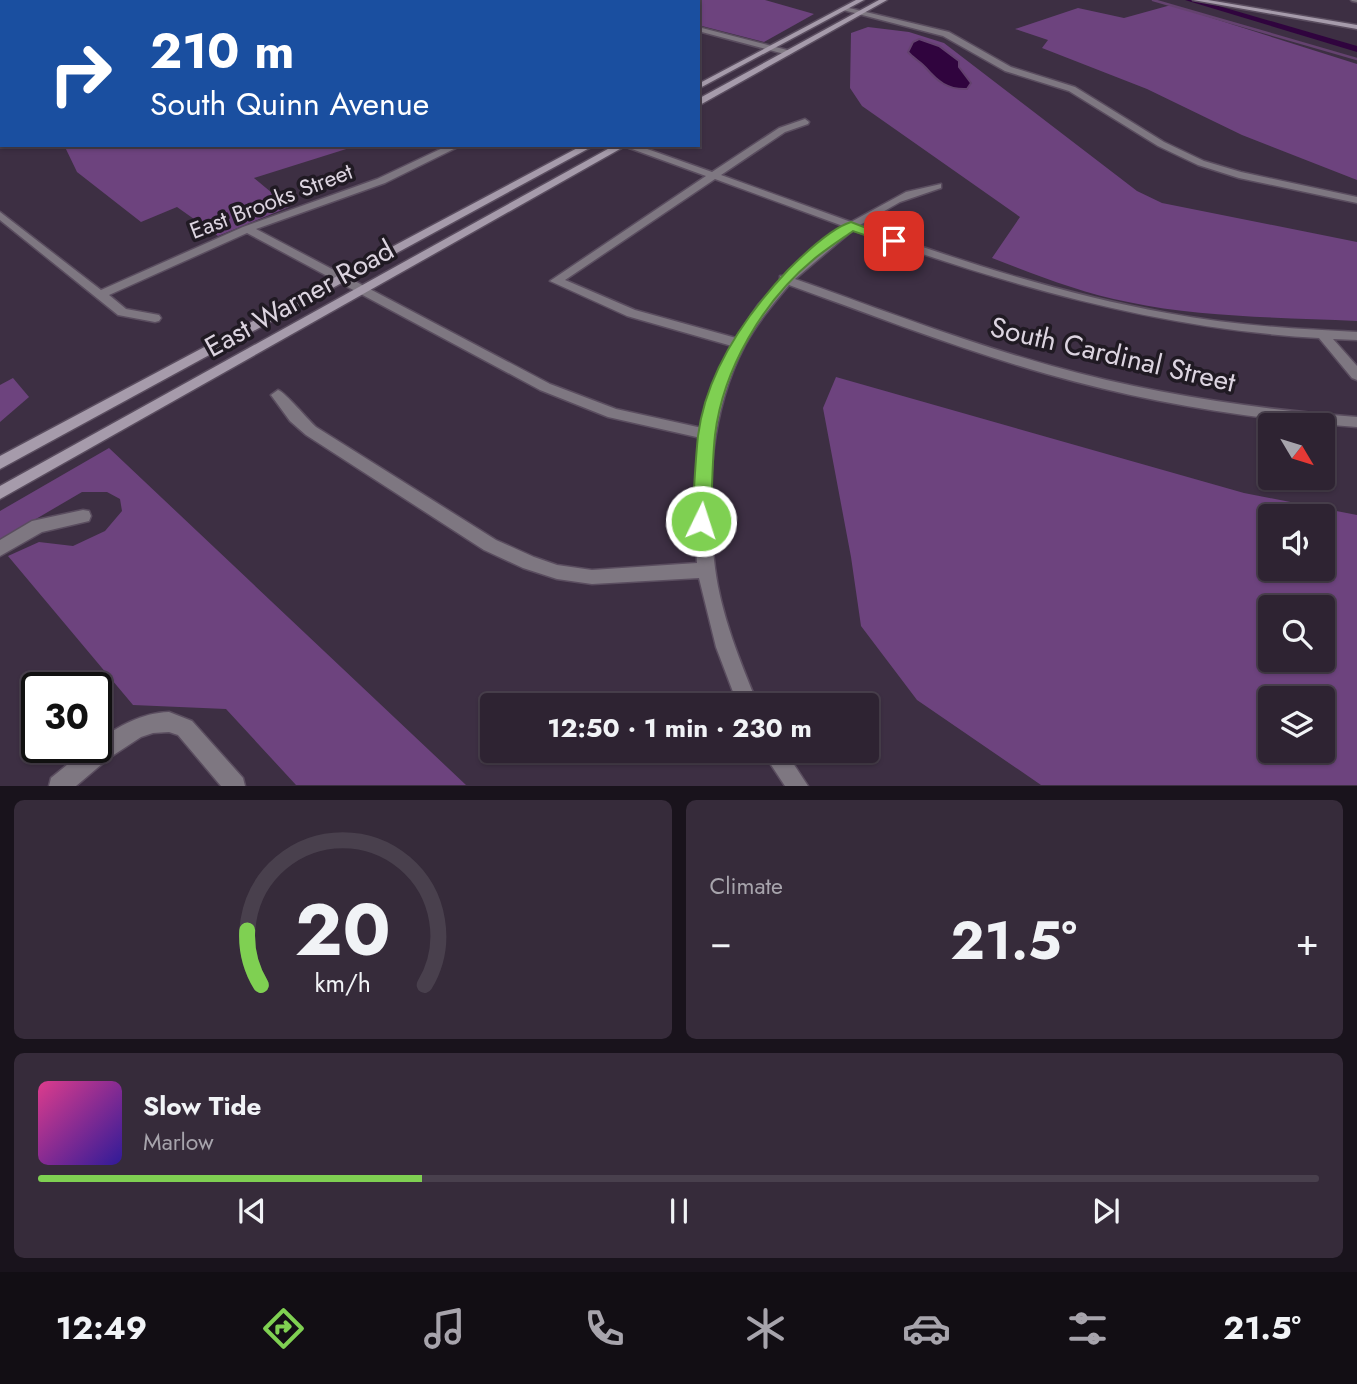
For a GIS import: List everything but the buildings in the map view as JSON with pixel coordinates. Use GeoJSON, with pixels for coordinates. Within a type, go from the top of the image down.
{"type":"FeatureCollection","features":[{"type":"Feature","properties":{"kind":"main road"},"geometry":{"type":"LineString","coordinates":[[700,86],[861,0]]}},
{"type":"Feature","properties":{"kind":"main road"},"geometry":{"type":"LineString","coordinates":[[700,102],[884,0]]}},
{"type":"Feature","properties":{"kind":"main road"},"geometry":{"type":"LineString","coordinates":[[1195,0],[1357,27]]}},
{"type":"Feature","properties":{"kind":"main road","name":"East Warner Road"},"geometry":{"type":"LineString","coordinates":[[0,463],[586,147]]}},
{"type":"Feature","properties":{"kind":"main road","name":"East Warner Road"},"geometry":{"type":"LineString","coordinates":[[0,493],[620,147]]}},
{"type":"Feature","properties":{"kind":"street"},"geometry":{"type":"LineString","coordinates":[[845,9],[946,34],[1008,69],[1072,89],[1161,144],[1201,163],[1239,175],[1307,185],[1357,200]]}},
{"type":"Feature","properties":{"kind":"street"},"geometry":{"type":"LineString","coordinates":[[700,30],[788,53]]}},
{"type":"Feature","properties":{"kind":"street"},"geometry":{"type":"LineString","coordinates":[[1029,84],[1039,79]]}},
{"type":"Feature","properties":{"kind":"street"},"geometry":{"type":"LineString","coordinates":[[738,343],[632,313],[556,281],[782,130],[805,122]]}},
{"type":"Feature","properties":{"kind":"street","name":"East Brooks Street"},"geometry":{"type":"LineString","coordinates":[[99,295],[247,229],[381,181],[453,147]]}},
{"type":"Feature","properties":{"kind":"street"},"geometry":{"type":"LineString","coordinates":[[630,147],[996,277],[1086,301],[1184,321],[1324,336],[1357,336]]}},
{"type":"Feature","properties":{"kind":"street"},"geometry":{"type":"LineString","coordinates":[[743,693],[724,647],[706,570],[701,521],[707,434],[716,396],[738,343],[784,279],[808,257],[851,226],[913,191],[937,186]]}},
{"type":"Feature","properties":{"kind":"street"},"geometry":{"type":"LineString","coordinates":[[0,215],[122,312],[155,318]]}},
{"type":"Feature","properties":{"kind":"street"},"geometry":{"type":"LineString","coordinates":[[247,229],[545,387],[613,413],[707,434]]}},
{"type":"Feature","properties":{"kind":"street","name":"South Cardinal Street"},"geometry":{"type":"LineString","coordinates":[[784,279],[958,341],[1068,374],[1205,404],[1271,414],[1357,422]]}},
{"type":"Feature","properties":{"kind":"street"},"geometry":{"type":"LineString","coordinates":[[1324,336],[1357,375]]}},
{"type":"Feature","properties":{"kind":"street"},"geometry":{"type":"LineString","coordinates":[[278,395],[295,417],[311,431],[490,545],[529,563],[558,572],[592,577],[706,570]]}},
{"type":"Feature","properties":{"kind":"street"},"geometry":{"type":"LineString","coordinates":[[0,549],[38,526],[83,516]]}},
{"type":"Feature","properties":{"kind":"street"},"geometry":{"type":"LineString","coordinates":[[59,786],[131,729],[162,719],[175,721],[185,728],[235,786]]}},
{"type":"Feature","properties":{"kind":"street"},"geometry":{"type":"LineString","coordinates":[[781,763],[798,786]]}},
{"type":"Feature","properties":{"kind":"shaded area"},"geometry":{"type":"Polygon","coordinates":[[[700,0],[765,0],[814,14],[764,42],[700,26],[700,0]]]}},
{"type":"Feature","properties":{"kind":"shaded area"},"geometry":{"type":"Polygon","coordinates":[[[1171,5],[1357,64],[1357,180],[1242,135],[1147,89],[1042,48],[1048,40],[1015,29],[1078,8],[1124,18],[1171,5]]]}},
{"type":"Feature","properties":{"kind":"shaded area"},"geometry":{"type":"Polygon","coordinates":[[[868,27],[909,32],[944,43],[1137,191],[1162,203],[1357,242],[1357,321],[1242,316],[1156,307],[1076,289],[992,258],[1020,217],[862,106],[850,88],[851,33],[868,27]]]}},
{"type":"Feature","properties":{"kind":"shaded area"},"geometry":{"type":"Polygon","coordinates":[[[919,39],[939,46],[959,61],[959,67],[971,83],[967,89],[944,84],[908,52],[913,42],[919,39]]]}},
{"type":"Feature","properties":{"kind":"shaded area"},"geometry":{"type":"Polygon","coordinates":[[[65,147],[353,147],[254,178],[289,207],[218,236],[177,207],[141,222],[77,172],[65,147]]]}},
{"type":"Feature","properties":{"kind":"shaded area"},"geometry":{"type":"Polygon","coordinates":[[[836,377],[1244,493],[1300,504],[1258,504],[1258,581],[1335,581],[1335,511],[1357,515],[1357,785],[1041,785],[917,700],[861,626],[823,408],[836,377]]]}},
{"type":"Feature","properties":{"kind":"shaded area"},"geometry":{"type":"Polygon","coordinates":[[[13,378],[29,397],[0,422],[0,385],[13,378]]]}},
{"type":"Feature","properties":{"kind":"shaded area"},"geometry":{"type":"Polygon","coordinates":[[[109,448],[466,785],[296,785],[226,709],[133,705],[112,680],[112,672],[105,672],[8,556],[39,542],[73,546],[105,531],[122,511],[120,499],[107,492],[82,492],[0,540],[0,511],[109,448]]]}},
{"type":"Feature","properties":{"kind":"waterway"},"geometry":{"type":"LineString","coordinates":[[1153,0],[1357,59]]}},
{"type":"Feature","properties":{"kind":"waterway"},"geometry":{"type":"LineString","coordinates":[[1189,0],[1357,49]]}},
{"type":"Feature","properties":{"kind":"route"},"geometry":{"type":"LineString","coordinates":[[701,521],[707,434],[716,396],[738,343],[764,304],[784,279],[808,257],[851,226],[894,241]]}}]}
